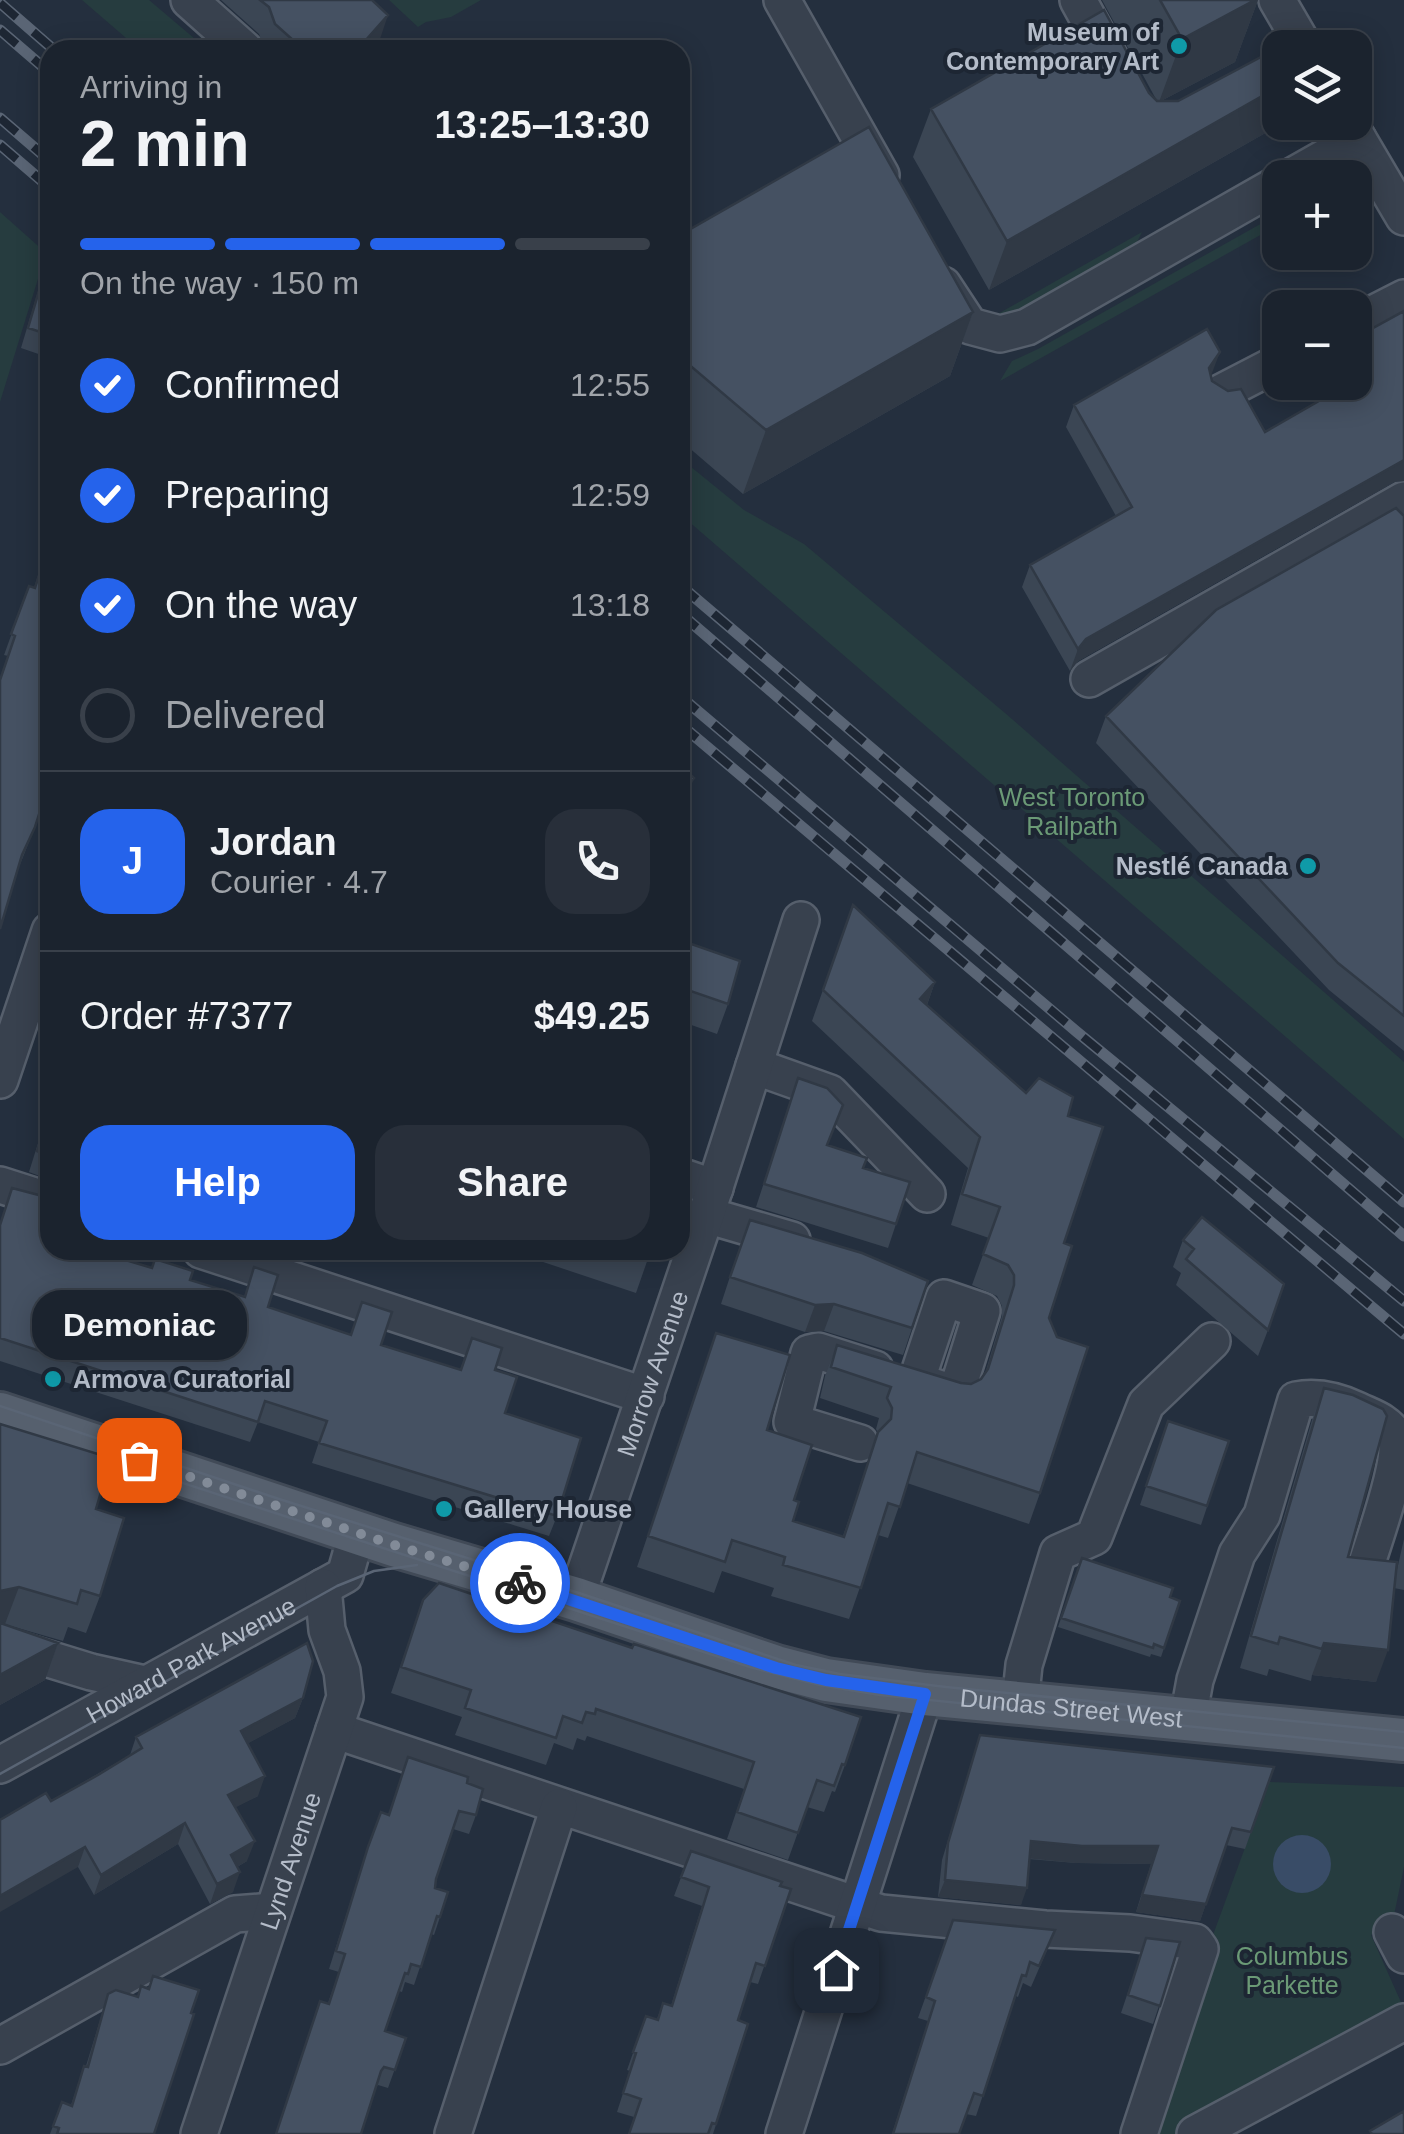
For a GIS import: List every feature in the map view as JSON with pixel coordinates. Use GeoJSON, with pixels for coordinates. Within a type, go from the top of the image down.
{"type":"FeatureCollection","features":[{"type":"Feature","properties":{"kind":"main road","name":"Dundas Street West"},"geometry":{"type":"LineString","coordinates":[[0,1414],[358,1533],[576,1599],[776,1668],[826,1680],[925,1694],[1404,1740]]}},
{"type":"Feature","properties":{"kind":"street"},"geometry":{"type":"LineString","coordinates":[[189,0],[234,40]]}},
{"type":"Feature","properties":{"kind":"street"},"geometry":{"type":"LineString","coordinates":[[782,0],[897,202]]}},
{"type":"Feature","properties":{"kind":"street"},"geometry":{"type":"LineString","coordinates":[[1078,0],[1123,82]]}},
{"type":"Feature","properties":{"kind":"street"},"geometry":{"type":"LineString","coordinates":[[1277,0],[1283,30]]}},
{"type":"Feature","properties":{"kind":"street"},"geometry":{"type":"LineString","coordinates":[[1314,160],[1341,140]]}},
{"type":"Feature","properties":{"kind":"street"},"geometry":{"type":"LineString","coordinates":[[1358,140],[1404,217]]}},
{"type":"Feature","properties":{"kind":"street"},"geometry":{"type":"LineString","coordinates":[[925,252],[970,326],[1000,334],[1027,327],[1262,193]]}},
{"type":"Feature","properties":{"kind":"street"},"geometry":{"type":"LineString","coordinates":[[1372,314],[1404,298]]}},
{"type":"Feature","properties":{"kind":"street"},"geometry":{"type":"LineString","coordinates":[[1222,392],[1262,371]]}},
{"type":"Feature","properties":{"kind":"street"},"geometry":{"type":"LineString","coordinates":[[1088,679],[1404,500]]}},
{"type":"Feature","properties":{"kind":"street","name":"Morrow Avenue"},"geometry":{"type":"LineString","coordinates":[[576,1599],[801,920]]}},
{"type":"Feature","properties":{"kind":"street"},"geometry":{"type":"LineString","coordinates":[[0,1080],[40,982]]}},
{"type":"Feature","properties":{"kind":"street"},"geometry":{"type":"LineString","coordinates":[[754,1066],[830,1093],[926,1194]]}},
{"type":"Feature","properties":{"kind":"street"},"geometry":{"type":"LineString","coordinates":[[690,1184],[710,1201],[816,1247]]}},
{"type":"Feature","properties":{"kind":"street"},"geometry":{"type":"LineString","coordinates":[[0,1185],[40,1198]]}},
{"type":"Feature","properties":{"kind":"street"},"geometry":{"type":"LineString","coordinates":[[231,1260],[646,1396]]}},
{"type":"Feature","properties":{"kind":"street"},"geometry":{"type":"LineString","coordinates":[[860,1444],[792,1422],[809,1354],[818,1351],[916,1382],[932,1290]]}},
{"type":"Feature","properties":{"kind":"street"},"geometry":{"type":"LineString","coordinates":[[1020,1703],[1024,1665],[1058,1553],[1094,1537],[1146,1404],[1212,1341]]}},
{"type":"Feature","properties":{"kind":"street"},"geometry":{"type":"LineString","coordinates":[[1188,1718],[1195,1680],[1237,1554],[1262,1515],[1296,1400],[1311,1397],[1349,1406],[1386,1424],[1398,1440],[1398,1458],[1366,1566]]}},
{"type":"Feature","properties":{"kind":"street","name":"Howard Park Avenue"},"geometry":{"type":"LineString","coordinates":[[0,1766],[345,1575],[358,1533]]}},
{"type":"Feature","properties":{"kind":"street","name":"Lynd Avenue"},"geometry":{"type":"LineString","coordinates":[[199,2134],[345,1697],[346,1685],[329,1641],[323,1587]]}},
{"type":"Feature","properties":{"kind":"street"},"geometry":{"type":"LineString","coordinates":[[0,1644],[145,1684]]}},
{"type":"Feature","properties":{"kind":"street"},"geometry":{"type":"LineString","coordinates":[[784,2134],[925,1694]]}},
{"type":"Feature","properties":{"kind":"street"},"geometry":{"type":"LineString","coordinates":[[334,1730],[881,1912],[1195,1942],[1200,1949],[1139,2134]]}},
{"type":"Feature","properties":{"kind":"street"},"geometry":{"type":"LineString","coordinates":[[452,2134],[560,1806]]}},
{"type":"Feature","properties":{"kind":"street"},"geometry":{"type":"LineString","coordinates":[[0,2046],[235,1914],[272,1911]]}},
{"type":"Feature","properties":{"kind":"street"},"geometry":{"type":"LineString","coordinates":[[1195,2134],[1404,2022]]}},
{"type":"Feature","properties":{"kind":"green space"},"geometry":{"type":"Polygon","coordinates":[[[82,0],[149,0],[196,40],[128,40],[82,0]]]}},
{"type":"Feature","properties":{"kind":"green space"},"geometry":{"type":"Polygon","coordinates":[[[389,0],[481,0],[451,17],[418,27],[389,0]]]}},
{"type":"Feature","properties":{"kind":"green space"},"geometry":{"type":"Polygon","coordinates":[[[0,212],[40,248],[40,272],[0,402],[0,212]]]}},
{"type":"Feature","properties":{"kind":"green space"},"geometry":{"type":"Polygon","coordinates":[[[1262,223],[1262,234],[1000,381],[1012,361],[1262,223]]]}},
{"type":"Feature","properties":{"kind":"green space"},"geometry":{"type":"Polygon","coordinates":[[[1142,232],[1134,248],[1027,311],[996,315],[1142,232]]]}},
{"type":"Feature","properties":{"kind":"green space","name":"West Toronto Railpath"},"geometry":{"type":"Polygon","coordinates":[[[690,466],[744,510],[804,544],[1005,713],[1404,1062],[1404,1139],[690,523],[690,466]]]}},
{"type":"Feature","properties":{"kind":"green space","name":"Columbus Parkette"},"geometry":{"type":"Polygon","coordinates":[[[1269,1782],[1404,1787],[1404,1867],[1393,1920],[1371,1935],[1404,2009],[1182,2134],[1149,2134],[1209,1946],[1269,1782]]]}},
{"type":"Feature","properties":{"kind":"water"},"geometry":{"type":"Polygon","coordinates":[[[1302,1835],[1322,1844],[1331,1864],[1322,1884],[1302,1893],[1282,1884],[1273,1864],[1282,1844],[1302,1835]]]}},
{"type":"Feature","properties":{"kind":"building"},"geometry":{"type":"Polygon","coordinates":[[[260,0],[372,0],[388,15],[366,40],[293,40],[275,24],[269,7],[260,0]]]}},
{"type":"Feature","properties":{"kind":"building"},"geometry":{"type":"Polygon","coordinates":[[[1160,0],[1255,0],[1182,39],[1160,0]]]}},
{"type":"Feature","properties":{"kind":"building"},"geometry":{"type":"Polygon","coordinates":[[[1104,10],[1157,101],[1178,101],[1262,56],[1262,96],[1007,241],[931,109],[1104,10]]]}},
{"type":"Feature","properties":{"kind":"building"},"geometry":{"type":"Polygon","coordinates":[[[869,127],[973,312],[766,430],[690,365],[690,229],[869,127]]]}},
{"type":"Feature","properties":{"kind":"building"},"geometry":{"type":"Polygon","coordinates":[[[40,288],[40,332],[28,328],[40,288]]]}},
{"type":"Feature","properties":{"kind":"building"},"geometry":{"type":"Polygon","coordinates":[[[1404,311],[1404,460],[1086,639],[1078,649],[1030,565],[1132,507],[1074,405],[1207,329],[1220,352],[1209,368],[1212,381],[1228,391],[1241,389],[1265,432],[1321,400],[1372,400],[1372,329],[1404,311]]]}},
{"type":"Feature","properties":{"kind":"building","name":"Nestlé Canada"},"geometry":{"type":"Polygon","coordinates":[[[1396,508],[1404,516],[1404,1016],[1338,963],[1106,716],[1216,610],[1396,508]]]}},
{"type":"Feature","properties":{"kind":"building"},"geometry":{"type":"Polygon","coordinates":[[[40,572],[40,811],[0,929],[0,680],[15,636],[11,634],[29,586],[35,588],[40,572]]]}},
{"type":"Feature","properties":{"kind":"building"},"geometry":{"type":"Polygon","coordinates":[[[853,905],[935,982],[920,999],[1026,1093],[1039,1078],[1073,1097],[1068,1116],[1103,1127],[1064,1243],[1072,1246],[1049,1318],[1057,1337],[1088,1347],[1040,1493],[917,1452],[900,1507],[888,1503],[861,1588],[783,1565],[785,1557],[732,1540],[725,1562],[648,1536],[716,1333],[790,1355],[767,1430],[812,1445],[794,1500],[799,1502],[793,1521],[844,1537],[878,1432],[891,1419],[892,1408],[887,1398],[891,1387],[831,1367],[837,1345],[961,1383],[981,1379],[988,1369],[1014,1275],[1008,1265],[983,1254],[1000,1207],[962,1194],[980,1137],[823,990],[853,905]]]}},
{"type":"Feature","properties":{"kind":"building"},"geometry":{"type":"Polygon","coordinates":[[[690,944],[740,961],[728,1004],[690,991],[690,944]]]}},
{"type":"Feature","properties":{"kind":"building"},"geometry":{"type":"Polygon","coordinates":[[[798,1078],[827,1088],[843,1105],[827,1145],[867,1158],[863,1168],[910,1182],[896,1224],[764,1184],[798,1078]]]}},
{"type":"Feature","properties":{"kind":"building"},"geometry":{"type":"Polygon","coordinates":[[[12,1188],[40,1195],[40,1260],[126,1260],[152,1268],[158,1260],[193,1271],[190,1280],[245,1297],[254,1267],[278,1275],[268,1307],[351,1335],[362,1302],[392,1312],[381,1345],[461,1370],[472,1338],[502,1348],[495,1370],[517,1377],[505,1413],[581,1438],[557,1516],[319,1443],[327,1421],[265,1401],[258,1422],[0,1338],[0,1225],[12,1188]]]}},
{"type":"Feature","properties":{"kind":"building"},"geometry":{"type":"Polygon","coordinates":[[[1202,1217],[1284,1284],[1268,1330],[1186,1259],[1194,1249],[1183,1240],[1202,1217]]]}},
{"type":"Feature","properties":{"kind":"building"},"geometry":{"type":"Polygon","coordinates":[[[750,1220],[862,1253],[928,1281],[912,1328],[834,1304],[815,1305],[730,1277],[750,1220]]]}},
{"type":"Feature","properties":{"kind":"building"},"geometry":{"type":"Polygon","coordinates":[[[1324,1388],[1353,1395],[1383,1409],[1387,1416],[1348,1557],[1397,1562],[1388,1650],[1324,1643],[1322,1649],[1280,1637],[1278,1644],[1251,1636],[1324,1388]]]}},
{"type":"Feature","properties":{"kind":"building"},"geometry":{"type":"Polygon","coordinates":[[[1168,1421],[1229,1441],[1207,1506],[1146,1486],[1168,1421]]]}},
{"type":"Feature","properties":{"kind":"building"},"geometry":{"type":"Polygon","coordinates":[[[0,1424],[111,1458],[96,1509],[124,1518],[100,1596],[81,1590],[77,1604],[19,1587],[0,1591],[0,1424]]]}},
{"type":"Feature","properties":{"kind":"building"},"geometry":{"type":"Polygon","coordinates":[[[1082,1558],[1173,1588],[1170,1597],[1180,1601],[1164,1648],[1154,1644],[1153,1648],[1061,1618],[1082,1558]]]}},
{"type":"Feature","properties":{"kind":"building"},"geometry":{"type":"Polygon","coordinates":[[[439,1583],[632,1648],[634,1644],[861,1717],[845,1765],[842,1764],[834,1786],[817,1780],[798,1833],[737,1812],[754,1762],[596,1709],[595,1714],[586,1712],[582,1723],[563,1716],[556,1738],[465,1708],[471,1690],[401,1667],[423,1600],[439,1583]]]}},
{"type":"Feature","properties":{"kind":"building"},"geometry":{"type":"Polygon","coordinates":[[[0,1623],[58,1643],[0,1675],[0,1623]]]}},
{"type":"Feature","properties":{"kind":"building"},"geometry":{"type":"Polygon","coordinates":[[[307,1643],[313,1661],[303,1698],[241,1731],[265,1776],[228,1795],[255,1841],[231,1855],[240,1872],[217,1884],[185,1823],[101,1875],[85,1847],[0,1896],[0,1820],[46,1793],[51,1801],[98,1775],[142,1748],[136,1737],[307,1643]]]}},
{"type":"Feature","properties":{"kind":"building"},"geometry":{"type":"Polygon","coordinates":[[[980,1735],[1274,1767],[1251,1832],[1232,1828],[1206,1904],[1142,1895],[1158,1846],[1031,1841],[1027,1888],[945,1880],[948,1843],[980,1735]]]}},
{"type":"Feature","properties":{"kind":"building"},"geometry":{"type":"Polygon","coordinates":[[[408,1757],[468,1777],[467,1783],[483,1789],[476,1815],[459,1811],[436,1879],[435,1888],[448,1892],[440,1917],[437,1916],[421,1967],[411,1964],[408,1974],[405,1973],[385,2031],[406,2038],[395,2070],[384,2067],[381,2071],[361,2134],[276,2134],[320,2001],[329,2004],[345,1954],[336,1951],[368,1847],[381,1812],[389,1815],[408,1757]]]}},
{"type":"Feature","properties":{"kind":"building"},"geometry":{"type":"Polygon","coordinates":[[[691,1851],[782,1882],[780,1886],[791,1889],[765,1966],[756,1963],[738,2020],[748,2024],[716,2124],[712,2123],[708,2134],[629,2134],[641,2099],[623,2093],[636,2053],[633,2052],[646,2016],[658,2020],[663,2003],[672,2006],[709,1887],[681,1877],[691,1851]]]}},
{"type":"Feature","properties":{"kind":"building"},"geometry":{"type":"Polygon","coordinates":[[[953,1920],[1055,1930],[1039,1966],[1030,1962],[1026,1976],[1022,1975],[983,2096],[974,2093],[959,2134],[893,2134],[935,2001],[926,1997],[953,1920]]]}},
{"type":"Feature","properties":{"kind":"building"},"geometry":{"type":"Polygon","coordinates":[[[1146,1938],[1180,1942],[1160,2006],[1128,1995],[1146,1938]]]}},
{"type":"Feature","properties":{"kind":"building"},"geometry":{"type":"Polygon","coordinates":[[[153,1976],[199,1990],[154,2134],[57,2134],[59,2128],[53,2126],[62,2102],[72,2106],[84,2066],[88,2067],[108,1994],[116,1990],[138,1997],[141,1986],[149,1989],[153,1976]]]}},
{"type":"Feature","properties":{"kind":"building"},"geometry":{"type":"Polygon","coordinates":[[[1404,2111],[1404,2134],[1370,2131],[1404,2111]]]}},
{"type":"Feature","properties":{"kind":"tram line"},"geometry":{"type":"LineString","coordinates":[[0,1406],[796,1665],[946,1687],[1404,1732]]}},
{"type":"Feature","properties":{"kind":"tram line"},"geometry":{"type":"LineString","coordinates":[[84,1451],[750,1667],[820,1685],[880,1695],[1404,1748]]}},
{"type":"Feature","properties":{"kind":"tram line"},"geometry":{"type":"LineString","coordinates":[[0,1774],[337,1586],[374,1571],[417,1565]]}},
{"type":"Feature","properties":{"kind":"railway"},"geometry":{"type":"LineString","coordinates":[[0,3],[43,40]]}},
{"type":"Feature","properties":{"kind":"railway"},"geometry":{"type":"LineString","coordinates":[[0,30],[40,64]]}},
{"type":"Feature","properties":{"kind":"railway"},"geometry":{"type":"LineString","coordinates":[[0,118],[40,152]]}},
{"type":"Feature","properties":{"kind":"railway"},"geometry":{"type":"LineString","coordinates":[[0,145],[40,179]]}},
{"type":"Feature","properties":{"kind":"railway"},"geometry":{"type":"LineString","coordinates":[[690,594],[1404,1202]]}},
{"type":"Feature","properties":{"kind":"railway"},"geometry":{"type":"LineString","coordinates":[[690,622],[1404,1236]]}},
{"type":"Feature","properties":{"kind":"railway"},"geometry":{"type":"LineString","coordinates":[[690,704],[1077,1032],[1404,1301]]}},
{"type":"Feature","properties":{"kind":"railway"},"geometry":{"type":"LineString","coordinates":[[690,732],[1404,1334]]}},
{"type":"Feature","properties":{"kind":"way so far"},"geometry":{"type":"LineString","coordinates":[[139,1460],[520,1583]]}},
{"type":"Feature","properties":{"kind":"place","name":"Museum of Contemporary Art"},"geometry":{"type":"Point","coordinates":[1179,46]}},
{"type":"Feature","properties":{"kind":"place","name":"Nestlé Canada"},"geometry":{"type":"Point","coordinates":[1308,866]}},
{"type":"Feature","properties":{"kind":"place","name":"Armova Curatorial"},"geometry":{"type":"Point","coordinates":[53,1379]}},
{"type":"Feature","properties":{"kind":"place","name":"Demoniac"},"geometry":{"type":"Point","coordinates":[139,1460]}},
{"type":"Feature","properties":{"kind":"place","name":"Gallery House"},"geometry":{"type":"Point","coordinates":[444,1509]}},
{"type":"Feature","properties":{"kind":"route"},"geometry":{"type":"LineString","coordinates":[[520,1583],[776,1668],[826,1680],[925,1694],[836,1970]]}}]}
